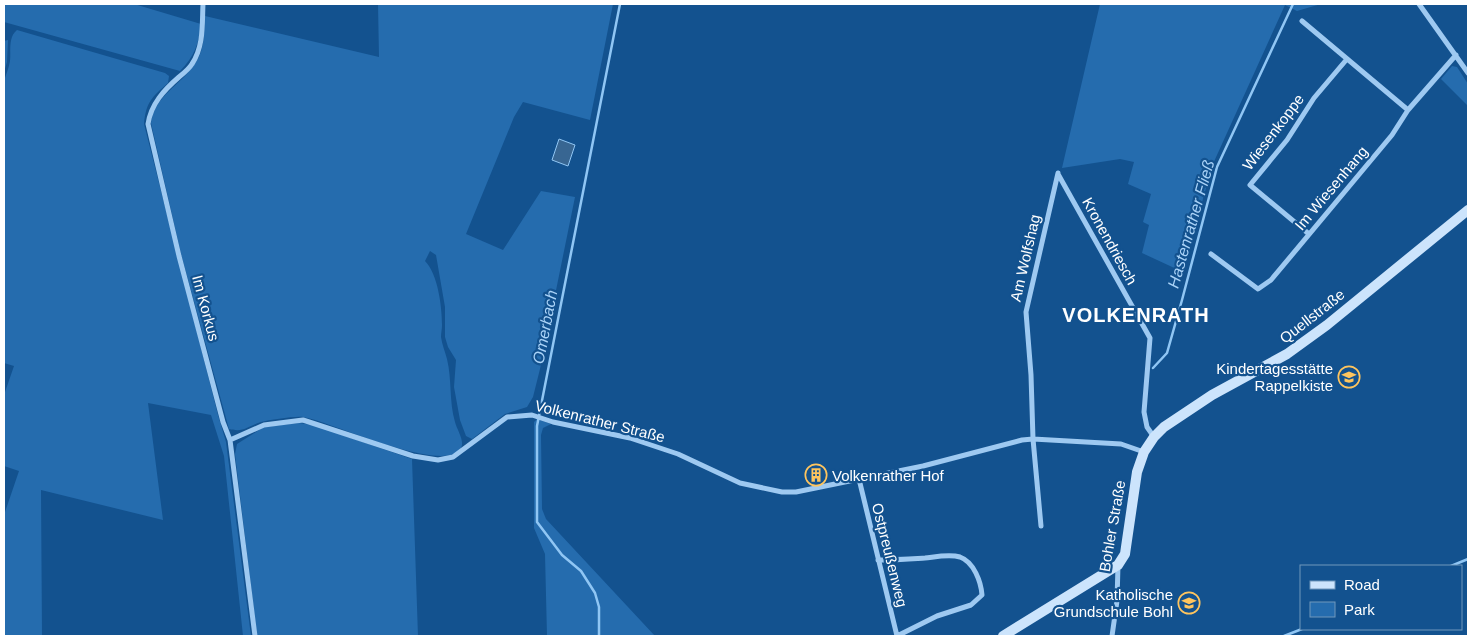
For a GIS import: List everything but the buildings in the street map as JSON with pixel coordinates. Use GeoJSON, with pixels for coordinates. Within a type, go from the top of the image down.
{"type":"FeatureCollection","features":[{"type":"Feature","properties":{"kind":"main road","name":"Quellstraße"},"geometry":{"type":"LineString","coordinates":[[1144,452],[1154,437],[1164,427],[1212,395],[1287,354],[1327,325],[1468,210]]}},
{"type":"Feature","properties":{"kind":"main road","name":"Bohler Straße"},"geometry":{"type":"LineString","coordinates":[[1118,565],[1126,547],[1133,492],[1144,452]]}},
{"type":"Feature","properties":{"kind":"main road"},"geometry":{"type":"LineString","coordinates":[[1003,636],[1118,565]]}},
{"type":"Feature","properties":{"kind":"street","name":"Im Korkus"},"geometry":{"type":"LineString","coordinates":[[203,4],[202,38],[199,50],[187,71],[155,102],[150,112],[148,124],[179,256],[223,422],[230,440],[255,636]]}},
{"type":"Feature","properties":{"kind":"street"},"geometry":{"type":"LineString","coordinates":[[1419,4],[1468,73]]}},
{"type":"Feature","properties":{"kind":"street"},"geometry":{"type":"LineString","coordinates":[[1302,21],[1408,110]]}},
{"type":"Feature","properties":{"kind":"street","name":"Im Wiesenhang"},"geometry":{"type":"LineString","coordinates":[[1211,254],[1258,289],[1271,280],[1392,135],[1408,110],[1456,55]]}},
{"type":"Feature","properties":{"kind":"street","name":"Wiesenkoppe"},"geometry":{"type":"LineString","coordinates":[[1309,234],[1250,184],[1286,140],[1314,98],[1346,58]]}},
{"type":"Feature","properties":{"kind":"street","name":"Kronendriesch"},"geometry":{"type":"LineString","coordinates":[[1058,173],[1150,338],[1144,412],[1147,427],[1154,437]]}},
{"type":"Feature","properties":{"kind":"street","name":"Am Wolfshag"},"geometry":{"type":"LineString","coordinates":[[1033,439],[1026,312],[1058,173]]}},
{"type":"Feature","properties":{"kind":"street","name":"Volkenrather Straße"},"geometry":{"type":"LineString","coordinates":[[230,440],[264,425],[303,420],[412,456],[438,460],[453,457],[507,417],[536,416],[553,422],[630,438],[678,454],[740,483],[782,492],[796,492],[923,466],[1022,440],[1121,444],[1144,452]]}},
{"type":"Feature","properties":{"kind":"street"},"geometry":{"type":"LineString","coordinates":[[1033,439],[1041,526]]}},
{"type":"Feature","properties":{"kind":"street","name":"Ostpreußenweg"},"geometry":{"type":"LineString","coordinates":[[859,479],[897,636]]}},
{"type":"Feature","properties":{"kind":"street"},"geometry":{"type":"LineString","coordinates":[[878,560],[959,557],[967,562],[975,571],[981,585],[982,595],[971,604],[936,616],[897,636]]}},
{"type":"Feature","properties":{"kind":"street","name":"Bohler Straße"},"geometry":{"type":"LineString","coordinates":[[1112,636],[1117,601],[1118,565]]}},
{"type":"Feature","properties":{"kind":"green space"},"geometry":{"type":"Polygon","coordinates":[[[4,4],[134,4],[201,24],[195,50],[189,61],[180,71],[4,22],[4,4]]]}},
{"type":"Feature","properties":{"kind":"green space"},"geometry":{"type":"Polygon","coordinates":[[[378,4],[613,4],[590,120],[523,102],[514,117],[466,234],[503,250],[541,191],[575,197],[533,397],[527,407],[505,414],[472,439],[466,436],[460,420],[454,387],[456,360],[448,347],[445,337],[445,307],[436,255],[430,251],[425,261],[433,274],[440,300],[442,318],[441,337],[449,367],[453,414],[462,442],[461,448],[451,455],[433,456],[411,452],[303,417],[261,422],[242,430],[229,429],[181,254],[151,123],[157,105],[198,60],[203,42],[205,16],[379,57],[378,4]]]}},
{"type":"Feature","properties":{"kind":"green space"},"geometry":{"type":"Polygon","coordinates":[[[1100,4],[1321,4],[1297,11],[1285,5],[1212,166],[1183,272],[1142,253],[1149,225],[1143,222],[1151,194],[1128,184],[1134,162],[1120,159],[1062,168],[1100,4]]]}},
{"type":"Feature","properties":{"kind":"green space"},"geometry":{"type":"Polygon","coordinates":[[[17,30],[165,73],[169,76],[168,83],[154,96],[148,105],[144,124],[226,442],[251,636],[243,636],[224,456],[211,415],[148,403],[163,520],[41,490],[42,636],[4,636],[4,515],[19,471],[4,466],[4,395],[14,366],[4,363],[4,81],[10,61],[12,36],[17,30]]]}},
{"type":"Feature","properties":{"kind":"green space"},"geometry":{"type":"Polygon","coordinates":[[[8,40],[7,62],[4,72],[4,41],[8,40]]]}},
{"type":"Feature","properties":{"kind":"green space"},"geometry":{"type":"Polygon","coordinates":[[[1452,66],[1457,67],[1468,84],[1468,106],[1441,79],[1452,66]]]}},
{"type":"Feature","properties":{"kind":"green space"},"geometry":{"type":"Polygon","coordinates":[[[537,419],[551,424],[543,428],[541,435],[542,509],[546,519],[655,636],[547,636],[545,554],[534,528],[534,422],[537,419]]]}},
{"type":"Feature","properties":{"kind":"green space"},"geometry":{"type":"Polygon","coordinates":[[[299,423],[313,425],[412,459],[418,636],[257,636],[235,454],[237,444],[264,427],[299,423]]]}},
{"type":"Feature","properties":{"kind":"shaded area"},"geometry":{"type":"Polygon","coordinates":[[[559,139],[575,145],[568,166],[552,160],[559,139]]]}},
{"type":"Feature","properties":{"kind":"waterway","name":"Omerbach"},"geometry":{"type":"LineString","coordinates":[[599,636],[599,607],[595,593],[581,571],[562,555],[537,522],[537,426],[620,4]]}},
{"type":"Feature","properties":{"kind":"waterway","name":"Hastenrather Fließ"},"geometry":{"type":"LineString","coordinates":[[1153,368],[1167,353],[1217,167],[1293,4]]}},
{"type":"Feature","properties":{"kind":"waterway"},"geometry":{"type":"LineString","coordinates":[[1453,565],[1468,559]]}},
{"type":"Feature","properties":{"kind":"waterway"},"geometry":{"type":"LineString","coordinates":[[1284,636],[1300,630]]}},
{"type":"Feature","properties":{"kind":"place","name":"Kindertagesstätte Rappelkiste"},"geometry":{"type":"Point","coordinates":[1349,377]}},
{"type":"Feature","properties":{"kind":"place","name":"Volkenrather Hof"},"geometry":{"type":"Point","coordinates":[816,475]}},
{"type":"Feature","properties":{"kind":"place","name":"Katholische Grundschule Bohl"},"geometry":{"type":"Point","coordinates":[1189,603]}},
{"type":"Feature","properties":{"kind":"district","name":"VOLKENRATH"},"geometry":{"type":"Point","coordinates":[1136,315]}}]}
